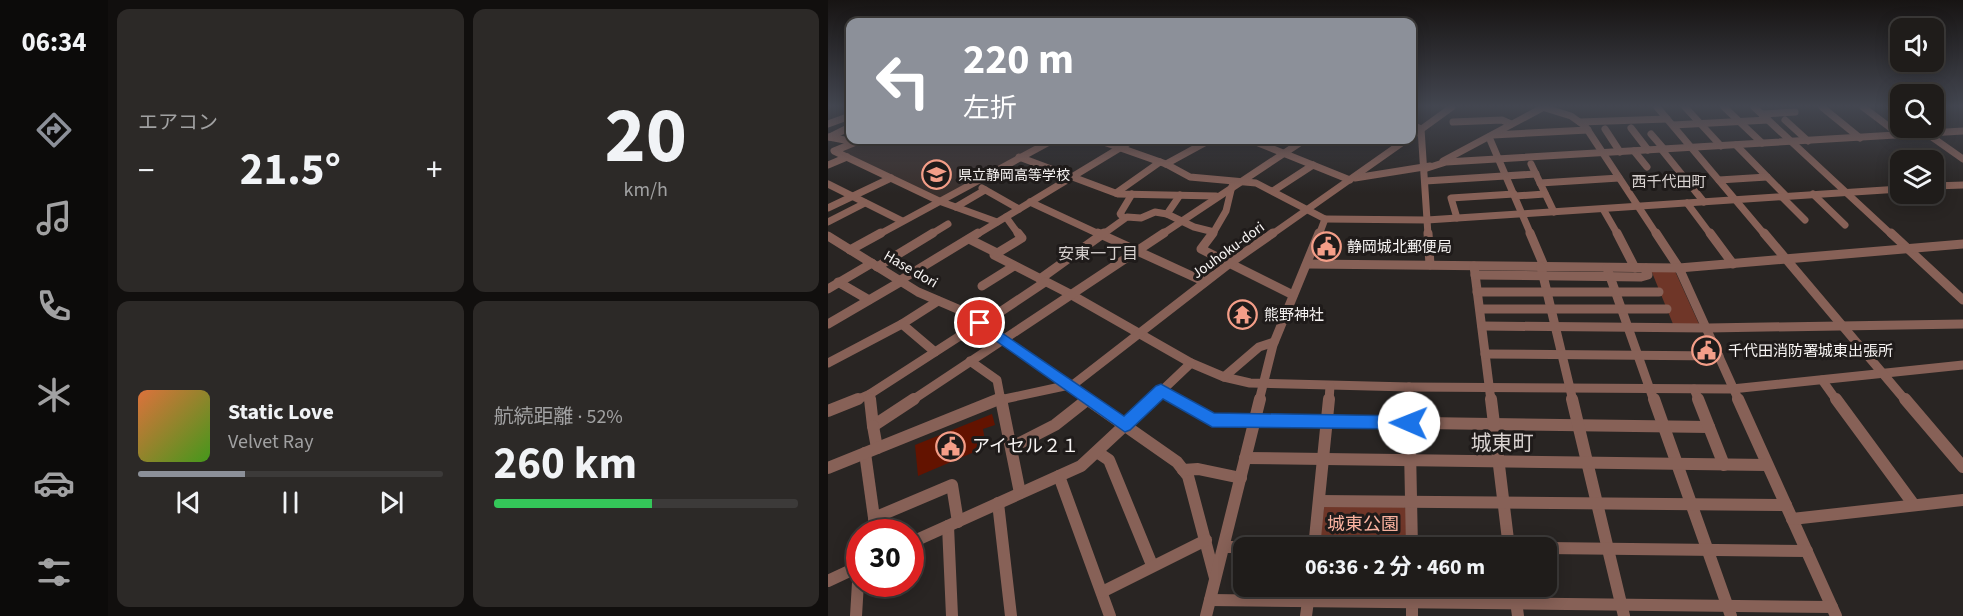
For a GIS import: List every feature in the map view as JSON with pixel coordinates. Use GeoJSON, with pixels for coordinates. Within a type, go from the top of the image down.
{"type":"FeatureCollection","features":[{"type":"Feature","properties":{"kind":"street"},"geometry":{"type":"LineString","coordinates":[[1422,136],[1430,265]]}},
{"type":"Feature","properties":{"kind":"street"},"geometry":{"type":"LineString","coordinates":[[1490,136],[1542,270],[1623,610]]}},
{"type":"Feature","properties":{"kind":"street"},"geometry":{"type":"LineString","coordinates":[[1424,168],[1494,136]]}},
{"type":"Feature","properties":{"kind":"street"},"geometry":{"type":"LineString","coordinates":[[1210,600],[1412,602],[1517,609],[1834,611],[1679,268],[1592,136]]}},
{"type":"Feature","properties":{"kind":"street"},"geometry":{"type":"LineString","coordinates":[[1609,136],[1620,152]]}},
{"type":"Feature","properties":{"kind":"street"},"geometry":{"type":"LineString","coordinates":[[1637,136],[1648,150]]}},
{"type":"Feature","properties":{"kind":"street"},"geometry":{"type":"LineString","coordinates":[[1652,136],[1704,202]]}},
{"type":"Feature","properties":{"kind":"street"},"geometry":{"type":"LineString","coordinates":[[1682,136],[1963,467]]}},
{"type":"Feature","properties":{"kind":"street"},"geometry":{"type":"LineString","coordinates":[[1712,136],[1721,146]]}},
{"type":"Feature","properties":{"kind":"street"},"geometry":{"type":"LineString","coordinates":[[1754,136],[1762,143]]}},
{"type":"Feature","properties":{"kind":"street"},"geometry":{"type":"LineString","coordinates":[[1785,136],[1963,300]]}},
{"type":"Feature","properties":{"kind":"street"},"geometry":{"type":"LineString","coordinates":[[1802,136],[1808,141]]}},
{"type":"Feature","properties":{"kind":"street"},"geometry":{"type":"LineString","coordinates":[[1261,144],[1351,179],[1424,168],[1446,162],[1890,136]]}},
{"type":"Feature","properties":{"kind":"street"},"geometry":{"type":"LineString","coordinates":[[829,137],[846,139]]}},
{"type":"Feature","properties":{"kind":"street"},"geometry":{"type":"LineString","coordinates":[[1934,138],[1963,159]]}},
{"type":"Feature","properties":{"kind":"street"},"geometry":{"type":"LineString","coordinates":[[851,144],[834,151],[939,201],[1002,219],[1022,238],[994,255],[1070,294],[1191,363],[1224,377],[1263,384],[1330,386],[1732,389],[1963,365]]}},
{"type":"Feature","properties":{"kind":"street"},"geometry":{"type":"LineString","coordinates":[[850,250],[1045,144]]}},
{"type":"Feature","properties":{"kind":"street"},"geometry":{"type":"LineString","coordinates":[[1109,144],[1163,163],[1195,178],[1252,182],[1324,219],[1427,220],[1890,190]]}},
{"type":"Feature","properties":{"kind":"street"},"geometry":{"type":"LineString","coordinates":[[828,324],[1124,144]]}},
{"type":"Feature","properties":{"kind":"street"},"geometry":{"type":"LineString","coordinates":[[1116,193],[1163,163],[1202,144]]}},
{"type":"Feature","properties":{"kind":"street"},"geometry":{"type":"LineString","coordinates":[[873,426],[1216,196],[1298,144]]}},
{"type":"Feature","properties":{"kind":"street","name":"Jouhoku-dori"},"geometry":{"type":"LineString","coordinates":[[1068,386],[1080,381],[1230,263],[1400,144]]}},
{"type":"Feature","properties":{"kind":"street"},"geometry":{"type":"LineString","coordinates":[[1736,145],[1805,220]]}},
{"type":"Feature","properties":{"kind":"street"},"geometry":{"type":"LineString","coordinates":[[1635,151],[1647,167]]}},
{"type":"Feature","properties":{"kind":"street"},"geometry":{"type":"LineString","coordinates":[[828,165],[848,157]]}},
{"type":"Feature","properties":{"kind":"street"},"geometry":{"type":"LineString","coordinates":[[1019,158],[1116,193],[1216,196]]}},
{"type":"Feature","properties":{"kind":"street"},"geometry":{"type":"LineString","coordinates":[[1531,164],[1554,212]]}},
{"type":"Feature","properties":{"kind":"street"},"geometry":{"type":"LineString","coordinates":[[1273,191],[1312,165]]}},
{"type":"Feature","properties":{"kind":"street"},"geometry":{"type":"LineString","coordinates":[[1425,181],[1536,174]]}},
{"type":"Feature","properties":{"kind":"street"},"geometry":{"type":"LineString","coordinates":[[1719,180],[1767,177]]}},
{"type":"Feature","properties":{"kind":"street"},"geometry":{"type":"LineString","coordinates":[[828,208],[891,178]]}},
{"type":"Feature","properties":{"kind":"street"},"geometry":{"type":"LineString","coordinates":[[1540,183],[1619,178]]}},
{"type":"Feature","properties":{"kind":"street"},"geometry":{"type":"LineString","coordinates":[[828,184],[902,221]]}},
{"type":"Feature","properties":{"kind":"street"},"geometry":{"type":"LineString","coordinates":[[1944,185],[1963,184]]}},
{"type":"Feature","properties":{"kind":"street"},"geometry":{"type":"LineString","coordinates":[[1232,186],[1228,203],[1214,232],[1201,249],[1293,295]]}},
{"type":"Feature","properties":{"kind":"street"},"geometry":{"type":"LineString","coordinates":[[956,207],[984,189],[1019,209]]}},
{"type":"Feature","properties":{"kind":"street"},"geometry":{"type":"LineString","coordinates":[[1124,218],[1120,214],[1132,194]]}},
{"type":"Feature","properties":{"kind":"street"},"geometry":{"type":"LineString","coordinates":[[1457,218],[1452,198],[1545,194]]}},
{"type":"Feature","properties":{"kind":"street"},"geometry":{"type":"LineString","coordinates":[[1813,194],[1845,225]]}},
{"type":"Feature","properties":{"kind":"street"},"geometry":{"type":"LineString","coordinates":[[1167,214],[1180,195]]}},
{"type":"Feature","properties":{"kind":"street"},"geometry":{"type":"LineString","coordinates":[[1030,202],[1205,282]]}},
{"type":"Feature","properties":{"kind":"street"},"geometry":{"type":"LineString","coordinates":[[828,222],[865,203]]}},
{"type":"Feature","properties":{"kind":"street"},"geometry":{"type":"LineString","coordinates":[[1687,203],[1733,264]]}},
{"type":"Feature","properties":{"kind":"street"},"geometry":{"type":"LineString","coordinates":[[1603,209],[1635,268]]}},
{"type":"Feature","properties":{"kind":"street"},"geometry":{"type":"LineString","coordinates":[[828,410],[870,394],[981,324],[1124,218],[1141,218],[1155,212],[1167,214],[1194,227],[1214,232]]}},
{"type":"Feature","properties":{"kind":"street"},"geometry":{"type":"LineString","coordinates":[[1206,616],[1274,342],[1324,219]]}},
{"type":"Feature","properties":{"kind":"street"},"geometry":{"type":"LineString","coordinates":[[828,290],[838,282],[948,224]]}},
{"type":"Feature","properties":{"kind":"street","name":"Hase dori"},"geometry":{"type":"LineString","coordinates":[[828,236],[900,281],[960,310],[1177,462],[1183,470]]}},
{"type":"Feature","properties":{"kind":"street"},"geometry":{"type":"LineString","coordinates":[[969,239],[997,253]]}},
{"type":"Feature","properties":{"kind":"street"},"geometry":{"type":"LineString","coordinates":[[1608,272],[1635,268],[1679,268],[1963,244]]}},
{"type":"Feature","properties":{"kind":"street"},"geometry":{"type":"LineString","coordinates":[[1307,264],[1430,265],[1475,271],[1542,270],[1608,272],[1645,276],[1648,273],[1646,268]]}},
{"type":"Feature","properties":{"kind":"street"},"geometry":{"type":"LineString","coordinates":[[982,286],[1014,266]]}},
{"type":"Feature","properties":{"kind":"street"},"geometry":{"type":"LineString","coordinates":[[1475,271],[1508,537]]}},
{"type":"Feature","properties":{"kind":"street"},"geometry":{"type":"LineString","coordinates":[[1608,272],[1729,610]]}},
{"type":"Feature","properties":{"kind":"street"},"geometry":{"type":"LineString","coordinates":[[838,282],[869,300]]}},
{"type":"Feature","properties":{"kind":"street"},"geometry":{"type":"LineString","coordinates":[[1478,292],[1659,292]]}},
{"type":"Feature","properties":{"kind":"street"},"geometry":{"type":"LineString","coordinates":[[828,363],[902,324],[938,301]]}},
{"type":"Feature","properties":{"kind":"street"},"geometry":{"type":"LineString","coordinates":[[1480,309],[1667,309]]}},
{"type":"Feature","properties":{"kind":"street"},"geometry":{"type":"LineString","coordinates":[[902,324],[935,352]]}},
{"type":"Feature","properties":{"kind":"street"},"geometry":{"type":"LineString","coordinates":[[1482,326],[1708,328],[1963,324]]}},
{"type":"Feature","properties":{"kind":"street"},"geometry":{"type":"LineString","coordinates":[[1224,377],[1258,347],[1274,342]]}},
{"type":"Feature","properties":{"kind":"street"},"geometry":{"type":"LineString","coordinates":[[1485,354],[1719,356]]}},
{"type":"Feature","properties":{"kind":"street"},"geometry":{"type":"LineString","coordinates":[[970,362],[997,380],[999,399],[1012,447],[1020,493]]}},
{"type":"Feature","properties":{"kind":"street"},"geometry":{"type":"LineString","coordinates":[[924,537],[1081,466],[1191,363]]}},
{"type":"Feature","properties":{"kind":"street"},"geometry":{"type":"LineString","coordinates":[[1822,380],[1914,506]]}},
{"type":"Feature","properties":{"kind":"street"},"geometry":{"type":"LineString","coordinates":[[828,468],[999,399],[1068,386]]}},
{"type":"Feature","properties":{"kind":"street"},"geometry":{"type":"LineString","coordinates":[[1315,537],[1330,386]]}},
{"type":"Feature","properties":{"kind":"street"},"geometry":{"type":"LineString","coordinates":[[1408,387],[1412,537]]}},
{"type":"Feature","properties":{"kind":"street"},"geometry":{"type":"LineString","coordinates":[[1694,389],[1724,465]]}},
{"type":"Feature","properties":{"kind":"street"},"geometry":{"type":"LineString","coordinates":[[1161,391],[1212,420],[1709,427]]}},
{"type":"Feature","properties":{"kind":"street"},"geometry":{"type":"LineString","coordinates":[[870,394],[877,448]]}},
{"type":"Feature","properties":{"kind":"street"},"geometry":{"type":"LineString","coordinates":[[1012,447],[1055,425],[1088,399]]}},
{"type":"Feature","properties":{"kind":"street"},"geometry":{"type":"LineString","coordinates":[[1097,452],[1109,460],[1152,565]]}},
{"type":"Feature","properties":{"kind":"street"},"geometry":{"type":"LineString","coordinates":[[865,453],[874,518],[952,485],[952,616]]}},
{"type":"Feature","properties":{"kind":"street"},"geometry":{"type":"LineString","coordinates":[[1245,458],[1767,465]]}},
{"type":"Feature","properties":{"kind":"street"},"geometry":{"type":"LineString","coordinates":[[1183,470],[1198,469],[1241,478]]}},
{"type":"Feature","properties":{"kind":"street"},"geometry":{"type":"LineString","coordinates":[[1183,470],[1188,476],[1215,579]]}},
{"type":"Feature","properties":{"kind":"street"},"geometry":{"type":"LineString","coordinates":[[1059,476],[1110,616]]}},
{"type":"Feature","properties":{"kind":"street"},"geometry":{"type":"LineString","coordinates":[[1792,519],[1963,500]]}},
{"type":"Feature","properties":{"kind":"street"},"geometry":{"type":"LineString","coordinates":[[1319,501],[1786,505]]}},
{"type":"Feature","properties":{"kind":"street"},"geometry":{"type":"LineString","coordinates":[[998,503],[1011,616]]}},
{"type":"Feature","properties":{"kind":"street"},"geometry":{"type":"LineString","coordinates":[[1102,592],[1206,540]]}},
{"type":"Feature","properties":{"kind":"street"},"geometry":{"type":"LineString","coordinates":[[1224,547],[1233,547]]}},
{"type":"Feature","properties":{"kind":"street"},"geometry":{"type":"LineString","coordinates":[[1557,548],[1807,551]]}},
{"type":"Feature","properties":{"kind":"street"},"geometry":{"type":"LineString","coordinates":[[828,581],[846,572]]}},
{"type":"Feature","properties":{"kind":"street"},"geometry":{"type":"LineString","coordinates":[[856,616],[857,597]]}},
{"type":"Feature","properties":{"kind":"street"},"geometry":{"type":"LineString","coordinates":[[1306,616],[1309,597]]}},
{"type":"Feature","properties":{"kind":"street"},"geometry":{"type":"LineString","coordinates":[[1412,597],[1412,616]]}},
{"type":"Feature","properties":{"kind":"shaded area","name":"県立静岡高等学校"},"geometry":{"type":"Polygon","coordinates":[[[854,144],[1042,144],[939,199],[840,150],[854,144]]]}},
{"type":"Feature","properties":{"kind":"green space"},"geometry":{"type":"Polygon","coordinates":[[[1651,270],[1675,271],[1699,324],[1673,324],[1651,270]]]}},
{"type":"Feature","properties":{"kind":"green space","name":"城東公園"},"geometry":{"type":"Polygon","coordinates":[[[1327,504],[1404,507],[1406,509],[1406,537],[1320,537],[1324,507],[1327,504]]]}},
{"type":"Feature","properties":{"kind":"building","name":"アイセル２１"},"geometry":{"type":"Polygon","coordinates":[[[992,414],[995,425],[983,429],[986,447],[918,476],[915,445],[992,414]]]}},
{"type":"Feature","properties":{"kind":"place","name":"県立静岡高等学校"},"geometry":{"type":"Point","coordinates":[937,175]}},
{"type":"Feature","properties":{"kind":"place","name":"静岡城北郵便局"},"geometry":{"type":"Point","coordinates":[1326,247]}},
{"type":"Feature","properties":{"kind":"place","name":"熊野神社"},"geometry":{"type":"Point","coordinates":[1243,315]}},
{"type":"Feature","properties":{"kind":"place","name":"千代田消防署城東出張所"},"geometry":{"type":"Point","coordinates":[1707,351]}},
{"type":"Feature","properties":{"kind":"place","name":"アイセル２１"},"geometry":{"type":"Point","coordinates":[951,446]}},
{"type":"Feature","properties":{"kind":"district","name":"西千代田町"},"geometry":{"type":"Point","coordinates":[1669,182]}},
{"type":"Feature","properties":{"kind":"district","name":"安東一丁目"},"geometry":{"type":"Point","coordinates":[1098,253]}},
{"type":"Feature","properties":{"kind":"district","name":"城東町"},"geometry":{"type":"Point","coordinates":[1502,443]}},
{"type":"Feature","properties":{"kind":"route"},"geometry":{"type":"LineString","coordinates":[[980,323],[1125,425],[1161,391],[1212,420],[1409,423]]}}]}
